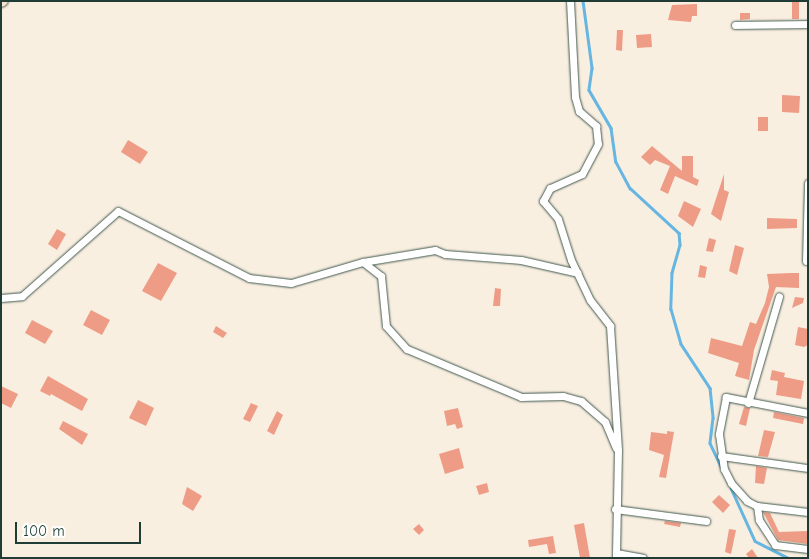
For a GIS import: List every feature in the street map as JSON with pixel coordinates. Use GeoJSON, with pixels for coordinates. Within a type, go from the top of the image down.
{"type":"FeatureCollection","features":[{"type":"Feature","properties":{"kind":"street"},"geometry":{"type":"LineString","coordinates":[[570,1],[575,97],[579,111],[596,126],[598,144],[582,174],[550,188],[543,201],[558,219],[590,300],[610,326],[618,450],[614,508],[616,555],[643,558]]}},
{"type":"Feature","properties":{"kind":"street"},"geometry":{"type":"LineString","coordinates":[[735,25],[808,24]]}},
{"type":"Feature","properties":{"kind":"street"},"geometry":{"type":"LineString","coordinates":[[806,261],[808,184]]}},
{"type":"Feature","properties":{"kind":"street"},"geometry":{"type":"LineString","coordinates":[[1,298],[22,296],[118,210],[249,278],[291,283],[363,262],[435,250],[445,254],[521,260],[578,272]]}},
{"type":"Feature","properties":{"kind":"street"},"geometry":{"type":"LineString","coordinates":[[363,262],[380,276],[386,326],[408,349],[521,397],[563,396],[581,401],[605,422],[618,450]]}},
{"type":"Feature","properties":{"kind":"street"},"geometry":{"type":"LineString","coordinates":[[748,402],[779,296]]}},
{"type":"Feature","properties":{"kind":"street"},"geometry":{"type":"LineString","coordinates":[[808,413],[726,397],[721,415],[721,456],[731,483],[747,500],[757,506],[808,512]]}},
{"type":"Feature","properties":{"kind":"street"},"geometry":{"type":"LineString","coordinates":[[721,456],[808,468]]}},
{"type":"Feature","properties":{"kind":"street"},"geometry":{"type":"LineString","coordinates":[[757,506],[759,520],[775,545],[808,549]]}},
{"type":"Feature","properties":{"kind":"street"},"geometry":{"type":"LineString","coordinates":[[614,508],[706,522]]}},
{"type":"Feature","properties":{"kind":"building"},"geometry":{"type":"Polygon","coordinates":[[[792,1],[799,1],[799,19],[792,19],[792,1]]]}},
{"type":"Feature","properties":{"kind":"building"},"geometry":{"type":"Polygon","coordinates":[[[697,4],[697,16],[692,16],[691,22],[668,20],[672,5],[697,4]]]}},
{"type":"Feature","properties":{"kind":"building"},"geometry":{"type":"Polygon","coordinates":[[[740,13],[750,13],[750,19],[740,20],[740,13]]]}},
{"type":"Feature","properties":{"kind":"building"},"geometry":{"type":"Polygon","coordinates":[[[617,30],[623,30],[622,51],[616,50],[617,30]]]}},
{"type":"Feature","properties":{"kind":"building"},"geometry":{"type":"Polygon","coordinates":[[[651,34],[652,47],[637,48],[636,35],[651,34]]]}},
{"type":"Feature","properties":{"kind":"building"},"geometry":{"type":"Polygon","coordinates":[[[782,95],[800,96],[799,113],[782,112],[782,95]]]}},
{"type":"Feature","properties":{"kind":"building"},"geometry":{"type":"Polygon","coordinates":[[[758,117],[768,117],[768,131],[758,131],[758,117]]]}},
{"type":"Feature","properties":{"kind":"building"},"geometry":{"type":"Polygon","coordinates":[[[128,140],[148,152],[140,164],[121,152],[128,140]]]}},
{"type":"Feature","properties":{"kind":"building"},"geometry":{"type":"Polygon","coordinates":[[[652,146],[682,171],[682,156],[693,156],[693,177],[699,180],[697,186],[675,176],[668,194],[660,190],[670,166],[655,160],[650,165],[641,157],[652,146]]]}},
{"type":"Feature","properties":{"kind":"building"},"geometry":{"type":"Polygon","coordinates":[[[724,174],[724,190],[729,192],[721,221],[711,214],[724,174]]]}},
{"type":"Feature","properties":{"kind":"building"},"geometry":{"type":"Polygon","coordinates":[[[684,201],[701,209],[693,227],[678,216],[684,201]]]}},
{"type":"Feature","properties":{"kind":"building"},"geometry":{"type":"Polygon","coordinates":[[[767,218],[797,219],[797,228],[767,229],[767,218]]]}},
{"type":"Feature","properties":{"kind":"building"},"geometry":{"type":"Polygon","coordinates":[[[57,229],[66,234],[57,250],[48,244],[57,229]]]}},
{"type":"Feature","properties":{"kind":"building"},"geometry":{"type":"Polygon","coordinates":[[[709,238],[716,240],[713,252],[706,251],[709,238]]]}},
{"type":"Feature","properties":{"kind":"building"},"geometry":{"type":"Polygon","coordinates":[[[735,245],[744,248],[737,275],[729,271],[735,245]]]}},
{"type":"Feature","properties":{"kind":"building"},"geometry":{"type":"Polygon","coordinates":[[[158,263],[177,273],[161,301],[142,291],[158,263]]]}},
{"type":"Feature","properties":{"kind":"building"},"geometry":{"type":"Polygon","coordinates":[[[700,265],[707,267],[705,278],[698,277],[700,265]]]}},
{"type":"Feature","properties":{"kind":"building"},"geometry":{"type":"Polygon","coordinates":[[[799,273],[799,288],[776,287],[754,350],[749,380],[735,376],[739,363],[708,353],[711,338],[742,346],[750,322],[756,324],[765,303],[769,287],[767,274],[799,273]]]}},
{"type":"Feature","properties":{"kind":"building"},"geometry":{"type":"Polygon","coordinates":[[[495,288],[501,289],[500,306],[493,306],[495,288]]]}},
{"type":"Feature","properties":{"kind":"building"},"geometry":{"type":"Polygon","coordinates":[[[795,297],[804,298],[803,303],[792,308],[795,297]]]}},
{"type":"Feature","properties":{"kind":"building"},"geometry":{"type":"Polygon","coordinates":[[[91,310],[110,320],[102,335],[83,325],[91,310]]]}},
{"type":"Feature","properties":{"kind":"building"},"geometry":{"type":"Polygon","coordinates":[[[32,320],[53,331],[45,344],[25,333],[32,320]]]}},
{"type":"Feature","properties":{"kind":"building"},"geometry":{"type":"Polygon","coordinates":[[[216,326],[227,333],[223,338],[213,332],[216,326]]]}},
{"type":"Feature","properties":{"kind":"building"},"geometry":{"type":"Polygon","coordinates":[[[798,327],[808,329],[808,345],[804,347],[795,345],[798,327]]]}},
{"type":"Feature","properties":{"kind":"building"},"geometry":{"type":"Polygon","coordinates":[[[772,370],[785,373],[784,377],[804,381],[801,399],[776,395],[778,381],[770,380],[772,370]]]}},
{"type":"Feature","properties":{"kind":"building"},"geometry":{"type":"Polygon","coordinates":[[[48,376],[88,399],[82,411],[51,394],[50,396],[40,391],[48,376]]]}},
{"type":"Feature","properties":{"kind":"building"},"geometry":{"type":"Polygon","coordinates":[[[1,386],[18,394],[11,408],[1,403],[1,386]]]}},
{"type":"Feature","properties":{"kind":"building"},"geometry":{"type":"Polygon","coordinates":[[[138,400],[154,408],[146,426],[129,418],[138,400]]]}},
{"type":"Feature","properties":{"kind":"building"},"geometry":{"type":"Polygon","coordinates":[[[251,403],[258,406],[250,422],[243,419],[251,403]]]}},
{"type":"Feature","properties":{"kind":"building"},"geometry":{"type":"Polygon","coordinates":[[[744,407],[750,408],[746,426],[739,424],[744,407]]]}},
{"type":"Feature","properties":{"kind":"building"},"geometry":{"type":"Polygon","coordinates":[[[458,408],[463,427],[457,429],[455,424],[447,426],[444,411],[458,408]]]}},
{"type":"Feature","properties":{"kind":"building"},"geometry":{"type":"Polygon","coordinates":[[[277,411],[283,415],[274,435],[267,431],[277,411]]]}},
{"type":"Feature","properties":{"kind":"building"},"geometry":{"type":"Polygon","coordinates":[[[774,412],[804,418],[803,424],[773,418],[774,412]]]}},
{"type":"Feature","properties":{"kind":"building"},"geometry":{"type":"Polygon","coordinates":[[[63,421],[88,434],[82,445],[59,429],[63,421]]]}},
{"type":"Feature","properties":{"kind":"building"},"geometry":{"type":"Polygon","coordinates":[[[764,430],[775,432],[768,457],[758,456],[764,430]]]}},
{"type":"Feature","properties":{"kind":"building"},"geometry":{"type":"Polygon","coordinates":[[[667,431],[674,432],[666,478],[659,477],[664,455],[649,450],[651,432],[667,434],[667,431]]]}},
{"type":"Feature","properties":{"kind":"building"},"geometry":{"type":"Polygon","coordinates":[[[459,448],[464,468],[445,474],[439,454],[459,448]]]}},
{"type":"Feature","properties":{"kind":"building"},"geometry":{"type":"Polygon","coordinates":[[[756,466],[767,468],[764,484],[755,483],[756,466]]]}},
{"type":"Feature","properties":{"kind":"building"},"geometry":{"type":"Polygon","coordinates":[[[487,483],[489,492],[479,495],[476,486],[487,483]]]}},
{"type":"Feature","properties":{"kind":"building"},"geometry":{"type":"Polygon","coordinates":[[[187,487],[202,496],[193,511],[182,504],[187,487]]]}},
{"type":"Feature","properties":{"kind":"building"},"geometry":{"type":"Polygon","coordinates":[[[719,495],[730,505],[723,513],[712,502],[719,495]]]}},
{"type":"Feature","properties":{"kind":"building"},"geometry":{"type":"Polygon","coordinates":[[[763,512],[770,513],[779,532],[808,531],[808,544],[778,540],[763,512]]]}},
{"type":"Feature","properties":{"kind":"building"},"geometry":{"type":"Polygon","coordinates":[[[665,521],[681,523],[680,527],[664,524],[665,521]]]}},
{"type":"Feature","properties":{"kind":"building"},"geometry":{"type":"Polygon","coordinates":[[[584,523],[590,558],[580,558],[574,525],[584,523]]]}},
{"type":"Feature","properties":{"kind":"building"},"geometry":{"type":"Polygon","coordinates":[[[419,524],[424,530],[419,535],[413,529],[419,524]]]}},
{"type":"Feature","properties":{"kind":"building"},"geometry":{"type":"Polygon","coordinates":[[[729,529],[736,530],[731,554],[725,552],[729,529]]]}},
{"type":"Feature","properties":{"kind":"building"},"geometry":{"type":"Polygon","coordinates":[[[553,536],[556,553],[549,554],[547,544],[529,547],[528,540],[553,536]]]}},
{"type":"Feature","properties":{"kind":"building"},"geometry":{"type":"Polygon","coordinates":[[[752,549],[758,558],[749,558],[746,554],[752,549]]]}},
{"type":"Feature","properties":{"kind":"waterway"},"geometry":{"type":"LineString","coordinates":[[583,1],[592,68],[589,90],[611,128],[616,162],[630,188],[679,233],[680,245],[672,273],[671,309],[681,344],[710,388],[713,418],[710,443],[721,467]]}},
{"type":"Feature","properties":{"kind":"waterway"},"geometry":{"type":"LineString","coordinates":[[731,488],[755,541],[789,558]]}}]}
